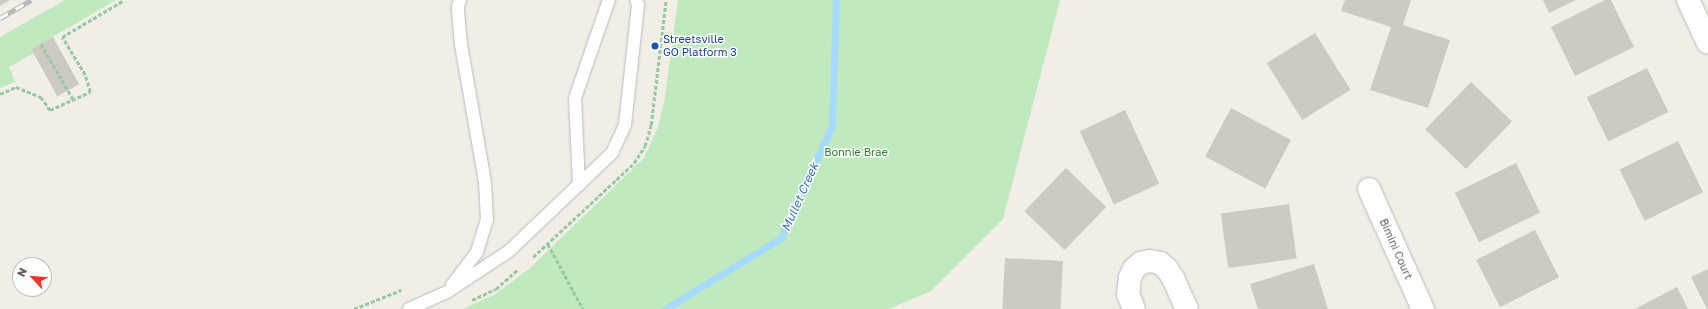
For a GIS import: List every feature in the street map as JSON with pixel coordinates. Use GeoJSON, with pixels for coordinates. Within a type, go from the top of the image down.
{"type":"FeatureCollection","features":[{"type":"Feature","properties":{"kind":"street"},"geometry":{"type":"LineString","coordinates":[[1688,0],[1708,44]]}},
{"type":"Feature","properties":{"kind":"street","name":"Bimini Court"},"geometry":{"type":"LineString","coordinates":[[1369,189],[1423,309]]}},
{"type":"Feature","properties":{"kind":"street"},"geometry":{"type":"LineString","coordinates":[[1134,309],[1128,294],[1130,277],[1134,269],[1141,263],[1150,261],[1160,263],[1167,269],[1173,278],[1187,309]]}},
{"type":"Feature","properties":{"kind":"lane"},"geometry":{"type":"LineString","coordinates":[[447,292],[477,252],[487,220],[486,182],[461,45],[458,7],[460,0]]}},
{"type":"Feature","properties":{"kind":"lane"},"geometry":{"type":"LineString","coordinates":[[579,186],[575,98],[609,0]]}},
{"type":"Feature","properties":{"kind":"lane"},"geometry":{"type":"LineString","coordinates":[[409,309],[447,292],[509,251],[612,153],[625,125],[638,5],[636,0]]}},
{"type":"Feature","properties":{"kind":"path"},"geometry":{"type":"LineString","coordinates":[[0,94],[16,87],[41,97],[50,110],[90,92],[85,75],[62,37],[124,0]]}},
{"type":"Feature","properties":{"kind":"path"},"geometry":{"type":"LineString","coordinates":[[41,44],[73,99]]}},
{"type":"Feature","properties":{"kind":"path"},"geometry":{"type":"LineString","coordinates":[[548,244],[583,308]]}},
{"type":"Feature","properties":{"kind":"path"},"geometry":{"type":"LineString","coordinates":[[354,309],[402,289]]}},
{"type":"Feature","properties":{"kind":"green space"},"geometry":{"type":"Polygon","coordinates":[[[65,0],[116,0],[32,49],[34,53],[9,67],[15,82],[0,88],[0,37],[65,0]]]}},
{"type":"Feature","properties":{"kind":"green space","name":"Bonnie Brae"},"geometry":{"type":"Polygon","coordinates":[[[678,0],[1060,0],[1003,219],[931,291],[889,309],[463,309],[494,295],[529,269],[644,158],[658,127],[665,97],[678,0]]]}},
{"type":"Feature","properties":{"kind":"building"},"geometry":{"type":"Polygon","coordinates":[[[0,0],[10,0],[0,6],[0,0]]]}},
{"type":"Feature","properties":{"kind":"building"},"geometry":{"type":"Polygon","coordinates":[[[1345,0],[1411,0],[1403,25],[1450,40],[1428,108],[1370,90],[1391,27],[1341,11],[1345,0]]]}},
{"type":"Feature","properties":{"kind":"building"},"geometry":{"type":"Polygon","coordinates":[[[1543,0],[1576,0],[1549,13],[1543,0]]]}},
{"type":"Feature","properties":{"kind":"building"},"geometry":{"type":"Polygon","coordinates":[[[1605,0],[1611,0],[1634,47],[1575,76],[1551,27],[1605,0]]]}},
{"type":"Feature","properties":{"kind":"building"},"geometry":{"type":"Polygon","coordinates":[[[1315,33],[1351,90],[1302,120],[1267,63],[1315,33]]]}},
{"type":"Feature","properties":{"kind":"building"},"geometry":{"type":"Polygon","coordinates":[[[53,37],[79,84],[57,96],[31,49],[53,37]]]}},
{"type":"Feature","properties":{"kind":"building"},"geometry":{"type":"Polygon","coordinates":[[[1647,68],[1668,112],[1608,141],[1587,97],[1647,68]]]}},
{"type":"Feature","properties":{"kind":"building"},"geometry":{"type":"Polygon","coordinates":[[[1471,82],[1512,122],[1466,169],[1425,129],[1471,82]]]}},
{"type":"Feature","properties":{"kind":"building"},"geometry":{"type":"Polygon","coordinates":[[[1231,108],[1291,140],[1265,188],[1205,157],[1231,108]]]}},
{"type":"Feature","properties":{"kind":"building"},"geometry":{"type":"Polygon","coordinates":[[[1125,110],[1159,183],[1114,205],[1080,131],[1125,110]]]}},
{"type":"Feature","properties":{"kind":"building"},"geometry":{"type":"Polygon","coordinates":[[[1678,141],[1703,192],[1645,221],[1620,169],[1678,141]]]}},
{"type":"Feature","properties":{"kind":"building"},"geometry":{"type":"Polygon","coordinates":[[[1516,163],[1540,212],[1479,242],[1455,193],[1516,163]]]}},
{"type":"Feature","properties":{"kind":"building"},"geometry":{"type":"Polygon","coordinates":[[[1066,168],[1106,207],[1065,250],[1024,211],[1066,168]]]}},
{"type":"Feature","properties":{"kind":"building"},"geometry":{"type":"Polygon","coordinates":[[[1289,204],[1297,258],[1228,268],[1221,214],[1289,204]]]}},
{"type":"Feature","properties":{"kind":"building"},"geometry":{"type":"Polygon","coordinates":[[[1535,230],[1559,277],[1500,307],[1476,260],[1535,230]]]}},
{"type":"Feature","properties":{"kind":"building"},"geometry":{"type":"Polygon","coordinates":[[[1005,258],[1063,261],[1060,309],[1002,309],[1005,258]]]}},
{"type":"Feature","properties":{"kind":"building"},"geometry":{"type":"Polygon","coordinates":[[[1314,264],[1328,309],[1258,309],[1250,284],[1314,264]]]}},
{"type":"Feature","properties":{"kind":"building"},"geometry":{"type":"Polygon","coordinates":[[[1708,269],[1708,309],[1707,309],[1691,277],[1708,269]]]}},
{"type":"Feature","properties":{"kind":"building"},"geometry":{"type":"Polygon","coordinates":[[[1677,287],[1688,309],[1635,309],[1677,287]]]}},
{"type":"Feature","properties":{"kind":"waterway","name":"Mullet Creek"},"geometry":{"type":"LineString","coordinates":[[665,309],[781,238],[832,126],[836,0]]}},
{"type":"Feature","properties":{"kind":"railway"},"geometry":{"type":"LineString","coordinates":[[0,18],[31,0]]}},
{"type":"Feature","properties":{"kind":"place","name":"Streetsville GO Platform 3"},"geometry":{"type":"Point","coordinates":[655,46]}}]}
